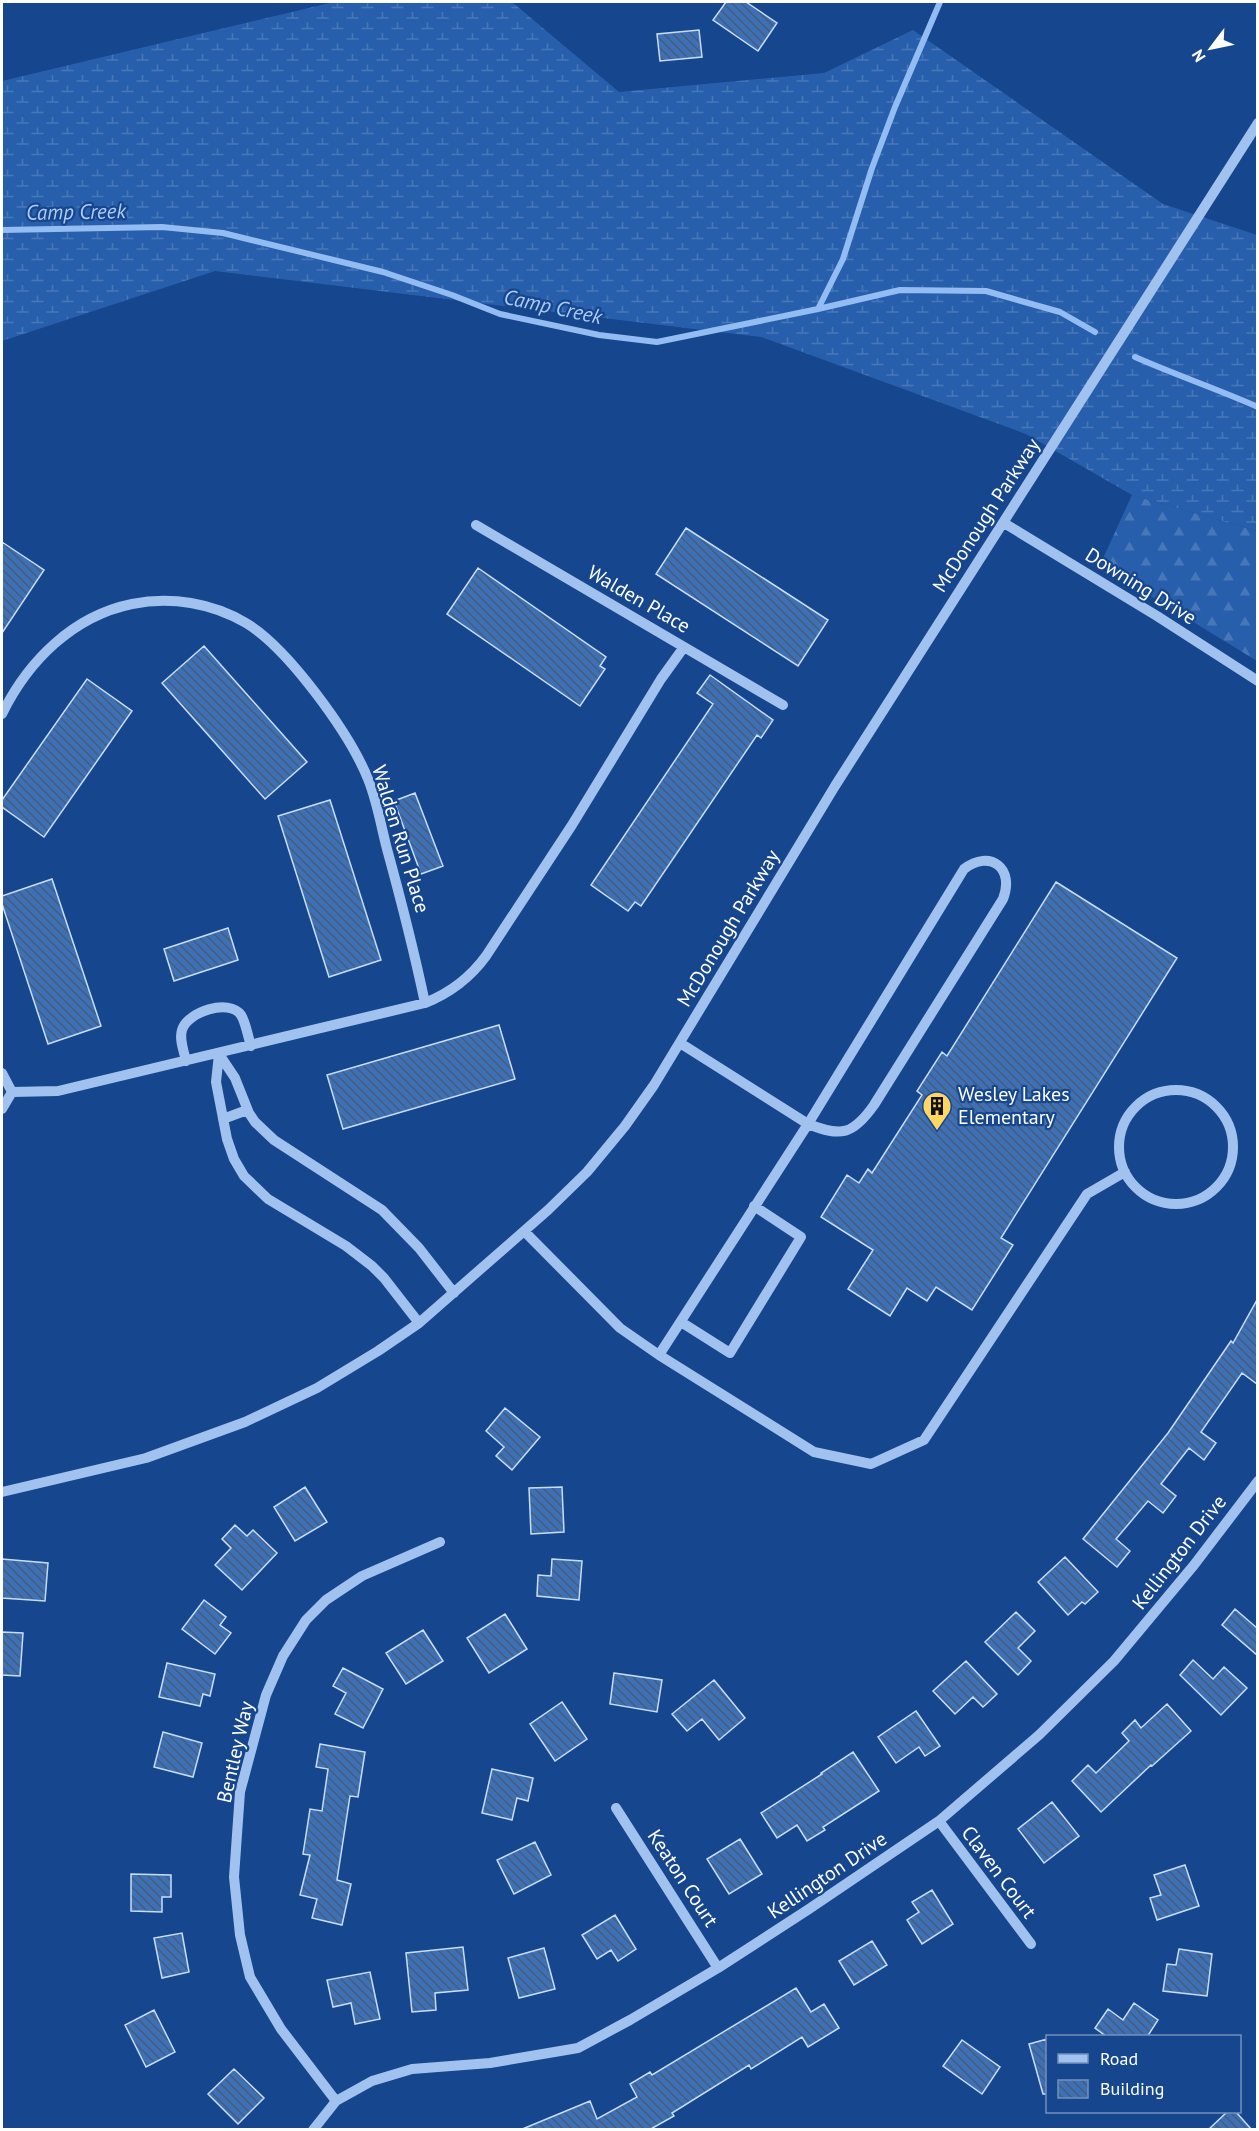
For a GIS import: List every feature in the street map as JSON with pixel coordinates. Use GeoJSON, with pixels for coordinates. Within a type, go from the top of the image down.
{"type":"FeatureCollection","features":[{"type":"Feature","properties":{"kind":"street","name":"McDonough Parkway"},"geometry":{"type":"LineString","coordinates":[[2,1492],[146,1458],[245,1422],[318,1388],[419,1323],[525,1232],[587,1172],[625,1126],[680,1043],[835,786],[1257,123]]}},
{"type":"Feature","properties":{"kind":"street","name":"Downing Drive"},"geometry":{"type":"LineString","coordinates":[[1004,523],[1157,616],[1257,681]]}},
{"type":"Feature","properties":{"kind":"street","name":"Walden Place"},"geometry":{"type":"LineString","coordinates":[[476,525],[783,705]]}},
{"type":"Feature","properties":{"kind":"street","name":"Walden Run Place"},"geometry":{"type":"LineString","coordinates":[[2,714],[23,677],[43,653],[68,633],[106,611],[151,601],[187,602],[219,610],[253,628],[312,689],[345,736],[369,780],[408,922],[425,1003]]}},
{"type":"Feature","properties":{"kind":"street"},"geometry":{"type":"LineString","coordinates":[[12,1092],[58,1091],[219,1054],[425,1003],[459,984],[486,956],[572,825],[661,679],[684,647]]}},
{"type":"Feature","properties":{"kind":"street"},"geometry":{"type":"LineString","coordinates":[[659,1355],[808,1124],[964,869],[980,860],[990,860],[1000,867],[1007,877],[1007,887],[1003,898],[874,1105],[865,1118],[852,1128],[843,1132],[830,1132],[808,1124],[680,1043]]}},
{"type":"Feature","properties":{"kind":"street"},"geometry":{"type":"LineString","coordinates":[[186,1061],[180,1038],[182,1028],[189,1018],[207,1009],[230,1007],[240,1015],[251,1046]]}},
{"type":"Feature","properties":{"kind":"street"},"geometry":{"type":"LineString","coordinates":[[219,1054],[235,1078],[247,1110],[255,1122],[274,1140],[369,1201],[392,1219],[419,1248],[454,1293]]}},
{"type":"Feature","properties":{"kind":"street"},"geometry":{"type":"LineString","coordinates":[[219,1054],[216,1082],[227,1139],[241,1172],[255,1189],[272,1202],[346,1246],[372,1266],[419,1323]]}},
{"type":"Feature","properties":{"kind":"street"},"geometry":{"type":"LineString","coordinates":[[2,1073],[12,1092]]}},
{"type":"Feature","properties":{"kind":"street"},"geometry":{"type":"LineString","coordinates":[[1182,1090],[1200,1095],[1216,1106],[1227,1122],[1233,1141],[1231,1160],[1224,1178],[1212,1192],[1195,1201],[1176,1204],[1157,1201],[1140,1192],[1125,1172],[1120,1162],[1118,1143],[1122,1125],[1132,1109],[1146,1098],[1164,1091],[1182,1090]]}},
{"type":"Feature","properties":{"kind":"street"},"geometry":{"type":"LineString","coordinates":[[2,1109],[12,1092]]}},
{"type":"Feature","properties":{"kind":"street"},"geometry":{"type":"LineString","coordinates":[[223,1119],[247,1110]]}},
{"type":"Feature","properties":{"kind":"street"},"geometry":{"type":"LineString","coordinates":[[525,1232],[620,1328],[659,1355],[814,1452],[871,1464],[924,1440],[1088,1194],[1125,1172]]}},
{"type":"Feature","properties":{"kind":"street"},"geometry":{"type":"LineString","coordinates":[[681,1322],[730,1353],[801,1237],[754,1206]]}},
{"type":"Feature","properties":{"kind":"street","name":"Kellington Drive"},"geometry":{"type":"LineString","coordinates":[[314,2130],[336,2102],[372,2081],[412,2068],[490,2063],[578,2048],[718,1968],[939,1821],[1039,1735],[1114,1661],[1194,1565],[1257,1480]]}},
{"type":"Feature","properties":{"kind":"street","name":"Bentley Way"},"geometry":{"type":"LineString","coordinates":[[336,2102],[281,2029],[250,1977],[240,1935],[234,1877],[240,1792],[266,1695],[284,1656],[306,1620],[326,1600],[362,1576],[440,1542]]}},
{"type":"Feature","properties":{"kind":"street","name":"Keaton Court"},"geometry":{"type":"LineString","coordinates":[[616,1808],[718,1968]]}},
{"type":"Feature","properties":{"kind":"street","name":"Claven Court"},"geometry":{"type":"LineString","coordinates":[[939,1821],[1031,1944]]}},
{"type":"Feature","properties":{"kind":"green space"},"geometry":{"type":"Polygon","coordinates":[[[334,2],[512,2],[619,92],[824,73],[913,30],[1163,204],[1257,235],[1257,531],[1132,495],[1026,434],[761,337],[215,271],[2,341],[2,81],[334,2]]]}},
{"type":"Feature","properties":{"kind":"green space"},"geometry":{"type":"Polygon","coordinates":[[[1132,495],[1257,531],[1257,661],[1100,565],[1132,495]]]}},
{"type":"Feature","properties":{"kind":"building"},"geometry":{"type":"Polygon","coordinates":[[[726,2],[746,2],[777,23],[758,51],[713,20],[726,2]]]}},
{"type":"Feature","properties":{"kind":"building"},"geometry":{"type":"Polygon","coordinates":[[[699,30],[702,57],[660,61],[657,34],[699,30]]]}},
{"type":"Feature","properties":{"kind":"building"},"geometry":{"type":"Polygon","coordinates":[[[686,528],[828,620],[798,666],[656,574],[686,528]]]}},
{"type":"Feature","properties":{"kind":"building"},"geometry":{"type":"Polygon","coordinates":[[[2,542],[44,570],[2,633],[2,542]]]}},
{"type":"Feature","properties":{"kind":"building"},"geometry":{"type":"Polygon","coordinates":[[[478,568],[606,657],[600,666],[605,669],[580,706],[447,614],[478,568]]]}},
{"type":"Feature","properties":{"kind":"building"},"geometry":{"type":"Polygon","coordinates":[[[204,646],[307,762],[265,799],[162,683],[204,646]]]}},
{"type":"Feature","properties":{"kind":"building"},"geometry":{"type":"Polygon","coordinates":[[[710,675],[773,720],[761,738],[757,735],[641,906],[635,902],[628,911],[591,885],[713,704],[697,693],[710,675]]]}},
{"type":"Feature","properties":{"kind":"building"},"geometry":{"type":"Polygon","coordinates":[[[87,679],[132,711],[44,837],[2,807],[2,800],[87,679]]]}},
{"type":"Feature","properties":{"kind":"building"},"geometry":{"type":"Polygon","coordinates":[[[415,793],[443,866],[421,874],[394,801],[415,793]]]}},
{"type":"Feature","properties":{"kind":"building"},"geometry":{"type":"Polygon","coordinates":[[[330,800],[381,960],[329,977],[278,816],[330,800]]]}},
{"type":"Feature","properties":{"kind":"building"},"geometry":{"type":"Polygon","coordinates":[[[52,879],[101,1026],[48,1044],[2,904],[2,896],[52,879]]]}},
{"type":"Feature","properties":{"kind":"building","name":"Wesley Lakes Elementary"},"geometry":{"type":"Polygon","coordinates":[[[1056,882],[1177,958],[1001,1238],[1013,1245],[972,1310],[936,1287],[927,1301],[907,1288],[890,1316],[848,1289],[873,1250],[821,1217],[847,1175],[859,1183],[868,1169],[872,1173],[922,1095],[917,1091],[942,1052],[947,1056],[1056,882]]]}},
{"type":"Feature","properties":{"kind":"building"},"geometry":{"type":"Polygon","coordinates":[[[228,928],[238,960],[174,981],[164,949],[228,928]]]}},
{"type":"Feature","properties":{"kind":"building"},"geometry":{"type":"Polygon","coordinates":[[[499,1025],[515,1079],[343,1129],[327,1075],[499,1025]]]}},
{"type":"Feature","properties":{"kind":"building"},"geometry":{"type":"Polygon","coordinates":[[[1257,1300],[1257,1384],[1242,1373],[1201,1432],[1216,1443],[1204,1460],[1189,1448],[1161,1484],[1176,1496],[1163,1513],[1148,1501],[1116,1539],[1130,1551],[1117,1567],[1083,1539],[1168,1433],[1231,1341],[1233,1343],[1257,1300]]]}},
{"type":"Feature","properties":{"kind":"building"},"geometry":{"type":"Polygon","coordinates":[[[505,1408],[540,1437],[512,1470],[496,1456],[504,1447],[486,1431],[505,1408]]]}},
{"type":"Feature","properties":{"kind":"building"},"geometry":{"type":"Polygon","coordinates":[[[305,1487],[327,1522],[295,1541],[274,1507],[305,1487]]]}},
{"type":"Feature","properties":{"kind":"building"},"geometry":{"type":"Polygon","coordinates":[[[562,1487],[564,1532],[531,1534],[529,1488],[562,1487]]]}},
{"type":"Feature","properties":{"kind":"building"},"geometry":{"type":"Polygon","coordinates":[[[235,1525],[247,1536],[253,1530],[277,1553],[242,1590],[215,1565],[231,1548],[222,1539],[235,1525]]]}},
{"type":"Feature","properties":{"kind":"building"},"geometry":{"type":"Polygon","coordinates":[[[1065,1557],[1098,1592],[1068,1615],[1038,1582],[1065,1557]]]}},
{"type":"Feature","properties":{"kind":"building"},"geometry":{"type":"Polygon","coordinates":[[[2,1559],[48,1563],[45,1601],[2,1598],[2,1559]]]}},
{"type":"Feature","properties":{"kind":"building"},"geometry":{"type":"Polygon","coordinates":[[[552,1559],[582,1561],[579,1600],[537,1596],[538,1575],[551,1576],[552,1559]]]}},
{"type":"Feature","properties":{"kind":"building"},"geometry":{"type":"Polygon","coordinates":[[[204,1600],[226,1617],[220,1625],[231,1633],[215,1654],[182,1629],[204,1600]]]}},
{"type":"Feature","properties":{"kind":"building"},"geometry":{"type":"Polygon","coordinates":[[[1235,1609],[1257,1628],[1257,1655],[1222,1625],[1235,1609]]]}},
{"type":"Feature","properties":{"kind":"building"},"geometry":{"type":"Polygon","coordinates":[[[1016,1612],[1035,1631],[1018,1648],[1031,1661],[1018,1675],[985,1642],[1016,1612]]]}},
{"type":"Feature","properties":{"kind":"building"},"geometry":{"type":"Polygon","coordinates":[[[505,1614],[527,1649],[489,1673],[467,1638],[505,1614]]]}},
{"type":"Feature","properties":{"kind":"building"},"geometry":{"type":"Polygon","coordinates":[[[423,1630],[443,1661],[406,1684],[386,1653],[423,1630]]]}},
{"type":"Feature","properties":{"kind":"building"},"geometry":{"type":"Polygon","coordinates":[[[2,1632],[23,1633],[20,1676],[2,1675],[2,1632]]]}},
{"type":"Feature","properties":{"kind":"building"},"geometry":{"type":"Polygon","coordinates":[[[1193,1660],[1213,1679],[1224,1667],[1247,1688],[1221,1715],[1180,1675],[1193,1660]]]}},
{"type":"Feature","properties":{"kind":"building"},"geometry":{"type":"Polygon","coordinates":[[[966,1661],[997,1694],[983,1707],[973,1697],[955,1714],[933,1691],[966,1661]]]}},
{"type":"Feature","properties":{"kind":"building"},"geometry":{"type":"Polygon","coordinates":[[[167,1663],[215,1674],[210,1696],[203,1694],[200,1706],[159,1697],[167,1663]]]}},
{"type":"Feature","properties":{"kind":"building"},"geometry":{"type":"Polygon","coordinates":[[[343,1668],[383,1689],[363,1728],[335,1714],[346,1693],[333,1686],[343,1668]]]}},
{"type":"Feature","properties":{"kind":"building"},"geometry":{"type":"Polygon","coordinates":[[[614,1673],[662,1680],[657,1712],[610,1704],[614,1673]]]}},
{"type":"Feature","properties":{"kind":"building"},"geometry":{"type":"Polygon","coordinates":[[[714,1680],[745,1718],[719,1740],[702,1719],[687,1731],[672,1714],[714,1680]]]}},
{"type":"Feature","properties":{"kind":"building"},"geometry":{"type":"Polygon","coordinates":[[[562,1702],[587,1739],[555,1761],[530,1724],[562,1702]]]}},
{"type":"Feature","properties":{"kind":"building"},"geometry":{"type":"Polygon","coordinates":[[[1167,1704],[1191,1731],[1101,1812],[1072,1781],[1088,1765],[1096,1773],[1129,1741],[1122,1733],[1135,1720],[1141,1728],[1167,1704]]]}},
{"type":"Feature","properties":{"kind":"building"},"geometry":{"type":"Polygon","coordinates":[[[916,1711],[940,1746],[925,1756],[919,1747],[896,1763],[878,1737],[916,1711]]]}},
{"type":"Feature","properties":{"kind":"building"},"geometry":{"type":"Polygon","coordinates":[[[163,1732],[202,1743],[193,1777],[154,1767],[163,1732]]]}},
{"type":"Feature","properties":{"kind":"building"},"geometry":{"type":"Polygon","coordinates":[[[320,1744],[365,1752],[358,1797],[350,1796],[337,1880],[351,1884],[342,1925],[312,1918],[317,1899],[300,1895],[310,1855],[303,1854],[310,1809],[322,1811],[328,1769],[316,1767],[320,1744]]]}},
{"type":"Feature","properties":{"kind":"building"},"geometry":{"type":"Polygon","coordinates":[[[853,1752],[879,1791],[823,1827],[825,1830],[807,1841],[797,1825],[777,1838],[761,1813],[853,1752]]]}},
{"type":"Feature","properties":{"kind":"building"},"geometry":{"type":"Polygon","coordinates":[[[492,1769],[533,1778],[528,1801],[517,1798],[512,1820],[482,1813],[492,1769]]]}},
{"type":"Feature","properties":{"kind":"building"},"geometry":{"type":"Polygon","coordinates":[[[1052,1802],[1079,1836],[1044,1863],[1018,1829],[1052,1802]]]}},
{"type":"Feature","properties":{"kind":"building"},"geometry":{"type":"Polygon","coordinates":[[[740,1839],[762,1874],[729,1894],[707,1859],[740,1839]]]}},
{"type":"Feature","properties":{"kind":"building"},"geometry":{"type":"Polygon","coordinates":[[[535,1842],[551,1875],[514,1894],[497,1860],[535,1842]]]}},
{"type":"Feature","properties":{"kind":"building"},"geometry":{"type":"Polygon","coordinates":[[[1185,1865],[1199,1906],[1157,1920],[1150,1898],[1161,1895],[1154,1875],[1185,1865]]]}},
{"type":"Feature","properties":{"kind":"building"},"geometry":{"type":"Polygon","coordinates":[[[131,1874],[171,1875],[171,1897],[162,1897],[162,1912],[131,1911],[131,1874]]]}},
{"type":"Feature","properties":{"kind":"building"},"geometry":{"type":"Polygon","coordinates":[[[932,1890],[953,1924],[922,1944],[907,1920],[919,1912],[912,1902],[932,1890]]]}},
{"type":"Feature","properties":{"kind":"building"},"geometry":{"type":"Polygon","coordinates":[[[615,1915],[636,1949],[618,1961],[611,1950],[597,1959],[582,1935],[615,1915]]]}},
{"type":"Feature","properties":{"kind":"building"},"geometry":{"type":"Polygon","coordinates":[[[182,1933],[189,1972],[162,1978],[154,1938],[182,1933]]]}},
{"type":"Feature","properties":{"kind":"building"},"geometry":{"type":"Polygon","coordinates":[[[872,1941],[887,1965],[854,1985],[839,1961],[872,1941]]]}},
{"type":"Feature","properties":{"kind":"building"},"geometry":{"type":"Polygon","coordinates":[[[463,1947],[468,1990],[435,1993],[436,2010],[412,2012],[406,1953],[463,1947]]]}},
{"type":"Feature","properties":{"kind":"building"},"geometry":{"type":"Polygon","coordinates":[[[544,1948],[555,1989],[519,1998],[508,1958],[544,1948]]]}},
{"type":"Feature","properties":{"kind":"building"},"geometry":{"type":"Polygon","coordinates":[[[1179,1949],[1212,1954],[1207,1996],[1163,1991],[1167,1964],[1176,1965],[1179,1949]]]}},
{"type":"Feature","properties":{"kind":"building"},"geometry":{"type":"Polygon","coordinates":[[[370,1972],[380,2019],[355,2024],[351,2003],[333,2007],[327,1980],[370,1972]]]}},
{"type":"Feature","properties":{"kind":"building"},"geometry":{"type":"Polygon","coordinates":[[[796,1988],[811,2012],[824,2004],[839,2028],[808,2047],[802,2037],[751,2069],[749,2065],[672,2113],[674,2116],[649,2130],[520,2130],[590,2101],[597,2119],[637,2097],[630,2084],[650,2072],[652,2075],[796,1988]]]}},
{"type":"Feature","properties":{"kind":"building"},"geometry":{"type":"Polygon","coordinates":[[[1134,2003],[1158,2020],[1148,2035],[1104,2035],[1095,2028],[1108,2009],[1123,2020],[1134,2003]]]}},
{"type":"Feature","properties":{"kind":"building"},"geometry":{"type":"Polygon","coordinates":[[[154,2010],[175,2052],[146,2067],[125,2025],[154,2010]]]}},
{"type":"Feature","properties":{"kind":"building"},"geometry":{"type":"Polygon","coordinates":[[[1046,2039],[1046,2094],[1043,2094],[1029,2044],[1046,2039]]]}},
{"type":"Feature","properties":{"kind":"building"},"geometry":{"type":"Polygon","coordinates":[[[962,2040],[1000,2067],[982,2094],[943,2066],[962,2040]]]}},
{"type":"Feature","properties":{"kind":"building"},"geometry":{"type":"Polygon","coordinates":[[[234,2069],[264,2098],[238,2124],[208,2094],[234,2069]]]}},
{"type":"Feature","properties":{"kind":"building"},"geometry":{"type":"Polygon","coordinates":[[[1226,2113],[1237,2113],[1252,2130],[1208,2130],[1226,2113]]]}},
{"type":"Feature","properties":{"kind":"waterway"},"geometry":{"type":"LineString","coordinates":[[818,309],[843,259],[872,168],[895,107],[940,2]]}},
{"type":"Feature","properties":{"kind":"waterway","name":"Camp Creek"},"geometry":{"type":"LineString","coordinates":[[2,230],[162,227],[223,233],[383,272],[500,314],[599,335],[657,342],[900,290],[986,291],[1060,312],[1095,332]]}},
{"type":"Feature","properties":{"kind":"waterway","name":"Camp Creek"},"geometry":{"type":"LineString","coordinates":[[1135,357],[1258,407]]}},
{"type":"Feature","properties":{"kind":"place","name":"Wesley Lakes Elementary"},"geometry":{"type":"Point","coordinates":[937,1132]}}]}
